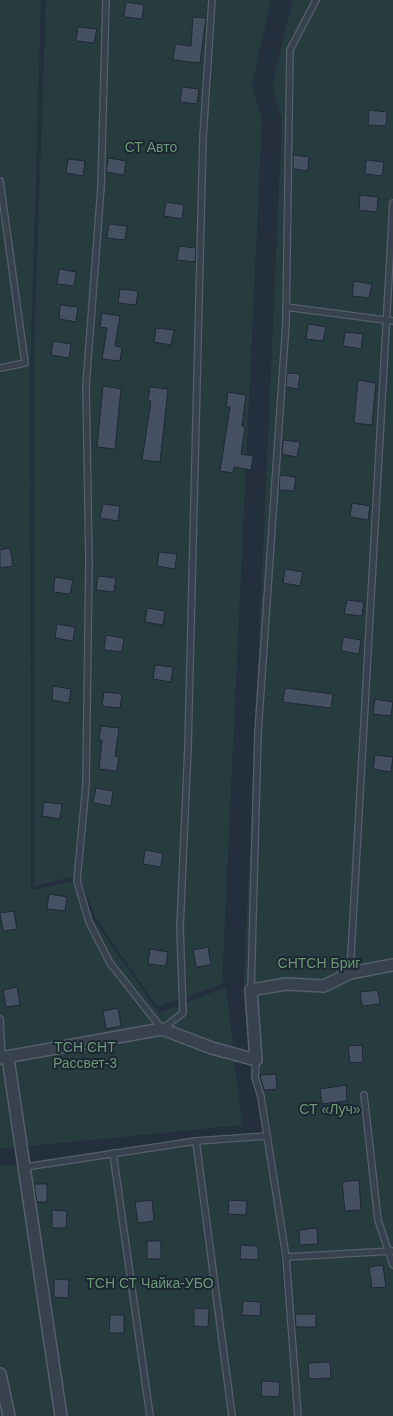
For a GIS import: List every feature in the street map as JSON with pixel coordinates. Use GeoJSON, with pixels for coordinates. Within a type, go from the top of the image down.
{"type":"FeatureCollection","features":[{"type":"Feature","properties":{"kind":"street"},"geometry":{"type":"LineString","coordinates":[[61,1416],[30,1216],[25,1167],[3,1057],[162,1029],[212,1048],[256,1060],[250,990],[286,984],[324,986],[350,973],[393,965]]}},
{"type":"Feature","properties":{"kind":"street"},"geometry":{"type":"LineString","coordinates":[[0,1374],[9,1416]]}},
{"type":"Feature","properties":{"kind":"lane"},"geometry":{"type":"LineString","coordinates":[[106,0],[101,188],[86,386],[89,561],[86,784],[77,880],[89,922],[110,963],[162,1029],[184,1013],[180,927],[188,747],[203,137],[212,0]]}},
{"type":"Feature","properties":{"kind":"lane"},"geometry":{"type":"LineString","coordinates":[[250,990],[258,733],[286,307],[290,50],[316,0]]}},
{"type":"Feature","properties":{"kind":"lane"},"geometry":{"type":"LineString","coordinates":[[0,181],[25,363],[0,368]]}},
{"type":"Feature","properties":{"kind":"lane"},"geometry":{"type":"LineString","coordinates":[[350,973],[393,203]]}},
{"type":"Feature","properties":{"kind":"lane"},"geometry":{"type":"LineString","coordinates":[[286,307],[393,321]]}},
{"type":"Feature","properties":{"kind":"lane"},"geometry":{"type":"LineString","coordinates":[[0,1020],[3,1057]]}},
{"type":"Feature","properties":{"kind":"lane"},"geometry":{"type":"LineString","coordinates":[[256,1060],[255,1077],[262,1097],[286,1257],[298,1416]]}},
{"type":"Feature","properties":{"kind":"lane"},"geometry":{"type":"LineString","coordinates":[[364,1095],[378,1220],[391,1251],[393,1265]]}},
{"type":"Feature","properties":{"kind":"lane"},"geometry":{"type":"LineString","coordinates":[[25,1167],[196,1141],[267,1136]]}},
{"type":"Feature","properties":{"kind":"lane"},"geometry":{"type":"LineString","coordinates":[[196,1141],[232,1416]]}},
{"type":"Feature","properties":{"kind":"lane"},"geometry":{"type":"LineString","coordinates":[[113,1153],[150,1416]]}},
{"type":"Feature","properties":{"kind":"lane"},"geometry":{"type":"LineString","coordinates":[[286,1257],[391,1251]]}},
{"type":"Feature","properties":{"kind":"green space","name":"ТСН СНТ Рассвет-3"},"geometry":{"type":"Polygon","coordinates":[[[0,0],[41,0],[30,374],[31,890],[79,880],[93,919],[159,1013],[226,987],[242,1125],[0,1149],[0,0]]]}},
{"type":"Feature","properties":{"kind":"green space","name":"СТ Авто"},"geometry":{"type":"Polygon","coordinates":[[[46,0],[271,0],[252,85],[262,120],[222,984],[157,1007],[95,917],[79,875],[34,886],[34,350],[46,0]]]}},
{"type":"Feature","properties":{"kind":"green space","name":"СНТСН Бриг"},"geometry":{"type":"Polygon","coordinates":[[[293,0],[393,0],[393,1416],[301,1416],[279,1188],[266,1100],[261,1093],[257,1053],[244,982],[282,120],[272,86],[293,0]]]}},
{"type":"Feature","properties":{"kind":"green space","name":"ТСН СТ Чайка-УБО"},"geometry":{"type":"Polygon","coordinates":[[[270,1136],[295,1416],[0,1416],[0,1166],[270,1136]]]}},
{"type":"Feature","properties":{"kind":"building"},"geometry":{"type":"Polygon","coordinates":[[[126,2],[144,5],[142,19],[124,17],[126,2]]]}},
{"type":"Feature","properties":{"kind":"building"},"geometry":{"type":"Polygon","coordinates":[[[193,17],[206,18],[200,63],[173,60],[175,44],[191,46],[193,17]]]}},
{"type":"Feature","properties":{"kind":"building"},"geometry":{"type":"Polygon","coordinates":[[[78,27],[97,29],[94,43],[76,41],[78,27]]]}},
{"type":"Feature","properties":{"kind":"building"},"geometry":{"type":"Polygon","coordinates":[[[182,87],[199,89],[197,104],[180,102],[182,87]]]}},
{"type":"Feature","properties":{"kind":"building"},"geometry":{"type":"Polygon","coordinates":[[[369,110],[387,112],[386,126],[368,125],[369,110]]]}},
{"type":"Feature","properties":{"kind":"building"},"geometry":{"type":"Polygon","coordinates":[[[293,155],[309,157],[308,171],[293,169],[293,155]]]}},
{"type":"Feature","properties":{"kind":"building"},"geometry":{"type":"Polygon","coordinates":[[[108,158],[126,161],[124,175],[106,172],[108,158]]]}},
{"type":"Feature","properties":{"kind":"building"},"geometry":{"type":"Polygon","coordinates":[[[68,159],[85,161],[83,176],[66,173],[68,159]]]}},
{"type":"Feature","properties":{"kind":"building"},"geometry":{"type":"Polygon","coordinates":[[[366,160],[384,162],[382,176],[365,174],[366,160]]]}},
{"type":"Feature","properties":{"kind":"building"},"geometry":{"type":"Polygon","coordinates":[[[360,195],[378,197],[377,212],[359,210],[360,195]]]}},
{"type":"Feature","properties":{"kind":"building"},"geometry":{"type":"Polygon","coordinates":[[[166,202],[184,205],[182,219],[164,216],[166,202]]]}},
{"type":"Feature","properties":{"kind":"building"},"geometry":{"type":"Polygon","coordinates":[[[109,224],[127,226],[125,240],[107,238],[109,224]]]}},
{"type":"Feature","properties":{"kind":"building"},"geometry":{"type":"Polygon","coordinates":[[[179,246],[196,248],[195,262],[177,260],[179,246]]]}},
{"type":"Feature","properties":{"kind":"building"},"geometry":{"type":"Polygon","coordinates":[[[59,269],[76,272],[74,286],[57,284],[59,269]]]}},
{"type":"Feature","properties":{"kind":"building"},"geometry":{"type":"Polygon","coordinates":[[[354,281],[372,284],[369,298],[352,296],[354,281]]]}},
{"type":"Feature","properties":{"kind":"building"},"geometry":{"type":"Polygon","coordinates":[[[120,289],[138,291],[136,305],[118,303],[120,289]]]}},
{"type":"Feature","properties":{"kind":"building"},"geometry":{"type":"Polygon","coordinates":[[[60,305],[78,307],[76,322],[59,319],[60,305]]]}},
{"type":"Feature","properties":{"kind":"building"},"geometry":{"type":"Polygon","coordinates":[[[102,313],[120,316],[115,346],[122,347],[120,361],[102,359],[107,328],[100,327],[102,313]]]}},
{"type":"Feature","properties":{"kind":"building"},"geometry":{"type":"Polygon","coordinates":[[[308,324],[326,327],[323,341],[306,339],[308,324]]]}},
{"type":"Feature","properties":{"kind":"building"},"geometry":{"type":"Polygon","coordinates":[[[156,328],[174,330],[171,345],[154,342],[156,328]]]}},
{"type":"Feature","properties":{"kind":"building"},"geometry":{"type":"Polygon","coordinates":[[[345,332],[363,334],[361,349],[343,346],[345,332]]]}},
{"type":"Feature","properties":{"kind":"building"},"geometry":{"type":"Polygon","coordinates":[[[53,341],[71,344],[69,358],[51,355],[53,341]]]}},
{"type":"Feature","properties":{"kind":"building"},"geometry":{"type":"Polygon","coordinates":[[[287,373],[300,374],[298,389],[286,387],[287,373]]]}},
{"type":"Feature","properties":{"kind":"building"},"geometry":{"type":"Polygon","coordinates":[[[358,380],[376,383],[372,425],[354,423],[358,380]]]}},
{"type":"Feature","properties":{"kind":"building"},"geometry":{"type":"Polygon","coordinates":[[[103,386],[121,389],[115,449],[97,447],[103,386]]]}},
{"type":"Feature","properties":{"kind":"building"},"geometry":{"type":"Polygon","coordinates":[[[150,387],[168,389],[160,462],[142,460],[151,401],[148,401],[150,387]]]}},
{"type":"Feature","properties":{"kind":"building"},"geometry":{"type":"Polygon","coordinates":[[[228,392],[246,395],[242,426],[245,427],[241,454],[253,456],[251,470],[234,467],[233,473],[220,471],[230,407],[226,407],[228,392]]]}},
{"type":"Feature","properties":{"kind":"building"},"geometry":{"type":"Polygon","coordinates":[[[283,440],[300,442],[297,457],[282,454],[283,440]]]}},
{"type":"Feature","properties":{"kind":"building"},"geometry":{"type":"Polygon","coordinates":[[[280,475],[296,477],[294,491],[279,490],[280,475]]]}},
{"type":"Feature","properties":{"kind":"building"},"geometry":{"type":"Polygon","coordinates":[[[352,503],[370,506],[368,520],[350,517],[352,503]]]}},
{"type":"Feature","properties":{"kind":"building"},"geometry":{"type":"Polygon","coordinates":[[[103,504],[120,506],[118,521],[100,518],[103,504]]]}},
{"type":"Feature","properties":{"kind":"building"},"geometry":{"type":"Polygon","coordinates":[[[10,548],[13,566],[0,568],[0,550],[10,548]]]}},
{"type":"Feature","properties":{"kind":"building"},"geometry":{"type":"Polygon","coordinates":[[[159,552],[177,554],[175,569],[157,566],[159,552]]]}},
{"type":"Feature","properties":{"kind":"building"},"geometry":{"type":"Polygon","coordinates":[[[285,569],[303,572],[300,586],[283,583],[285,569]]]}},
{"type":"Feature","properties":{"kind":"building"},"geometry":{"type":"Polygon","coordinates":[[[98,576],[116,578],[114,592],[96,590],[98,576]]]}},
{"type":"Feature","properties":{"kind":"building"},"geometry":{"type":"Polygon","coordinates":[[[55,577],[73,580],[70,594],[53,592],[55,577]]]}},
{"type":"Feature","properties":{"kind":"building"},"geometry":{"type":"Polygon","coordinates":[[[347,600],[364,602],[362,616],[344,614],[347,600]]]}},
{"type":"Feature","properties":{"kind":"building"},"geometry":{"type":"Polygon","coordinates":[[[147,608],[165,611],[163,625],[145,622],[147,608]]]}},
{"type":"Feature","properties":{"kind":"building"},"geometry":{"type":"Polygon","coordinates":[[[57,624],[75,627],[73,641],[55,638],[57,624]]]}},
{"type":"Feature","properties":{"kind":"building"},"geometry":{"type":"Polygon","coordinates":[[[106,635],[124,638],[122,652],[104,650],[106,635]]]}},
{"type":"Feature","properties":{"kind":"building"},"geometry":{"type":"Polygon","coordinates":[[[343,637],[361,640],[359,654],[341,651],[343,637]]]}},
{"type":"Feature","properties":{"kind":"building"},"geometry":{"type":"Polygon","coordinates":[[[155,665],[173,667],[171,682],[153,679],[155,665]]]}},
{"type":"Feature","properties":{"kind":"building"},"geometry":{"type":"Polygon","coordinates":[[[53,686],[71,689],[69,703],[52,700],[53,686]]]}},
{"type":"Feature","properties":{"kind":"building"},"geometry":{"type":"Polygon","coordinates":[[[285,688],[333,694],[331,708],[283,702],[285,688]]]}},
{"type":"Feature","properties":{"kind":"building"},"geometry":{"type":"Polygon","coordinates":[[[104,692],[122,694],[120,708],[102,706],[104,692]]]}},
{"type":"Feature","properties":{"kind":"building"},"geometry":{"type":"Polygon","coordinates":[[[375,699],[393,702],[391,716],[373,714],[375,699]]]}},
{"type":"Feature","properties":{"kind":"building"},"geometry":{"type":"Polygon","coordinates":[[[101,726],[119,728],[115,756],[119,757],[117,771],[99,769],[102,740],[99,740],[101,726]]]}},
{"type":"Feature","properties":{"kind":"building"},"geometry":{"type":"Polygon","coordinates":[[[375,755],[393,757],[391,772],[373,769],[375,755]]]}},
{"type":"Feature","properties":{"kind":"building"},"geometry":{"type":"Polygon","coordinates":[[[96,788],[113,791],[111,806],[93,803],[96,788]]]}},
{"type":"Feature","properties":{"kind":"building"},"geometry":{"type":"Polygon","coordinates":[[[44,802],[62,804],[60,819],[42,816],[44,802]]]}},
{"type":"Feature","properties":{"kind":"building"},"geometry":{"type":"Polygon","coordinates":[[[145,850],[163,853],[161,867],[143,864],[145,850]]]}},
{"type":"Feature","properties":{"kind":"building"},"geometry":{"type":"Polygon","coordinates":[[[49,894],[67,897],[65,911],[47,909],[49,894]]]}},
{"type":"Feature","properties":{"kind":"building"},"geometry":{"type":"Polygon","coordinates":[[[14,911],[17,929],[3,931],[0,913],[14,911]]]}},
{"type":"Feature","properties":{"kind":"building"},"geometry":{"type":"Polygon","coordinates":[[[208,947],[211,965],[196,967],[193,950],[208,947]]]}},
{"type":"Feature","properties":{"kind":"building"},"geometry":{"type":"Polygon","coordinates":[[[150,949],[168,952],[166,966],[148,964],[150,949]]]}},
{"type":"Feature","properties":{"kind":"building"},"geometry":{"type":"Polygon","coordinates":[[[17,987],[20,1005],[6,1007],[3,990],[17,987]]]}},
{"type":"Feature","properties":{"kind":"building"},"geometry":{"type":"Polygon","coordinates":[[[378,990],[380,1004],[362,1006],[360,992],[378,990]]]}},
{"type":"Feature","properties":{"kind":"building"},"geometry":{"type":"Polygon","coordinates":[[[118,1008],[121,1026],[106,1029],[103,1011],[118,1008]]]}},
{"type":"Feature","properties":{"kind":"building"},"geometry":{"type":"Polygon","coordinates":[[[362,1045],[363,1062],[350,1063],[348,1046],[362,1045]]]}},
{"type":"Feature","properties":{"kind":"building"},"geometry":{"type":"Polygon","coordinates":[[[276,1074],[277,1089],[264,1090],[260,1075],[276,1074]]]}},
{"type":"Feature","properties":{"kind":"building"},"geometry":{"type":"Polygon","coordinates":[[[346,1085],[347,1101],[322,1104],[320,1089],[346,1085]]]}},
{"type":"Feature","properties":{"kind":"building"},"geometry":{"type":"Polygon","coordinates":[[[359,1180],[361,1210],[345,1211],[342,1182],[359,1180]]]}},
{"type":"Feature","properties":{"kind":"building"},"geometry":{"type":"Polygon","coordinates":[[[34,1184],[47,1184],[47,1202],[37,1202],[34,1184]]]}},
{"type":"Feature","properties":{"kind":"building"},"geometry":{"type":"Polygon","coordinates":[[[152,1200],[154,1221],[138,1223],[135,1202],[152,1200]]]}},
{"type":"Feature","properties":{"kind":"building"},"geometry":{"type":"Polygon","coordinates":[[[229,1200],[247,1201],[246,1215],[228,1214],[229,1200]]]}},
{"type":"Feature","properties":{"kind":"building"},"geometry":{"type":"Polygon","coordinates":[[[52,1210],[67,1211],[66,1228],[52,1228],[52,1210]]]}},
{"type":"Feature","properties":{"kind":"building"},"geometry":{"type":"Polygon","coordinates":[[[317,1228],[318,1244],[300,1245],[299,1230],[317,1228]]]}},
{"type":"Feature","properties":{"kind":"building"},"geometry":{"type":"Polygon","coordinates":[[[147,1241],[161,1241],[161,1259],[147,1259],[147,1241]]]}},
{"type":"Feature","properties":{"kind":"building"},"geometry":{"type":"Polygon","coordinates":[[[241,1245],[258,1246],[258,1260],[240,1259],[241,1245]]]}},
{"type":"Feature","properties":{"kind":"building"},"geometry":{"type":"Polygon","coordinates":[[[383,1265],[386,1287],[372,1288],[369,1267],[383,1265]]]}},
{"type":"Feature","properties":{"kind":"building"},"geometry":{"type":"Polygon","coordinates":[[[54,1279],[69,1280],[68,1298],[54,1297],[54,1279]]]}},
{"type":"Feature","properties":{"kind":"building"},"geometry":{"type":"Polygon","coordinates":[[[243,1301],[261,1302],[260,1316],[242,1315],[243,1301]]]}},
{"type":"Feature","properties":{"kind":"building"},"geometry":{"type":"Polygon","coordinates":[[[194,1308],[209,1309],[208,1327],[194,1326],[194,1308]]]}},
{"type":"Feature","properties":{"kind":"building"},"geometry":{"type":"Polygon","coordinates":[[[295,1314],[316,1314],[316,1327],[296,1327],[295,1314]]]}},
{"type":"Feature","properties":{"kind":"building"},"geometry":{"type":"Polygon","coordinates":[[[110,1315],[124,1315],[124,1333],[109,1333],[110,1315]]]}},
{"type":"Feature","properties":{"kind":"building"},"geometry":{"type":"Polygon","coordinates":[[[330,1362],[331,1378],[309,1379],[308,1363],[330,1362]]]}},
{"type":"Feature","properties":{"kind":"building"},"geometry":{"type":"Polygon","coordinates":[[[262,1381],[280,1382],[279,1397],[261,1396],[262,1381]]]}},
{"type":"Feature","properties":{"kind":"park label","name":"СТ «Луч»"},"geometry":{"type":"Point","coordinates":[330,1109]}}]}
